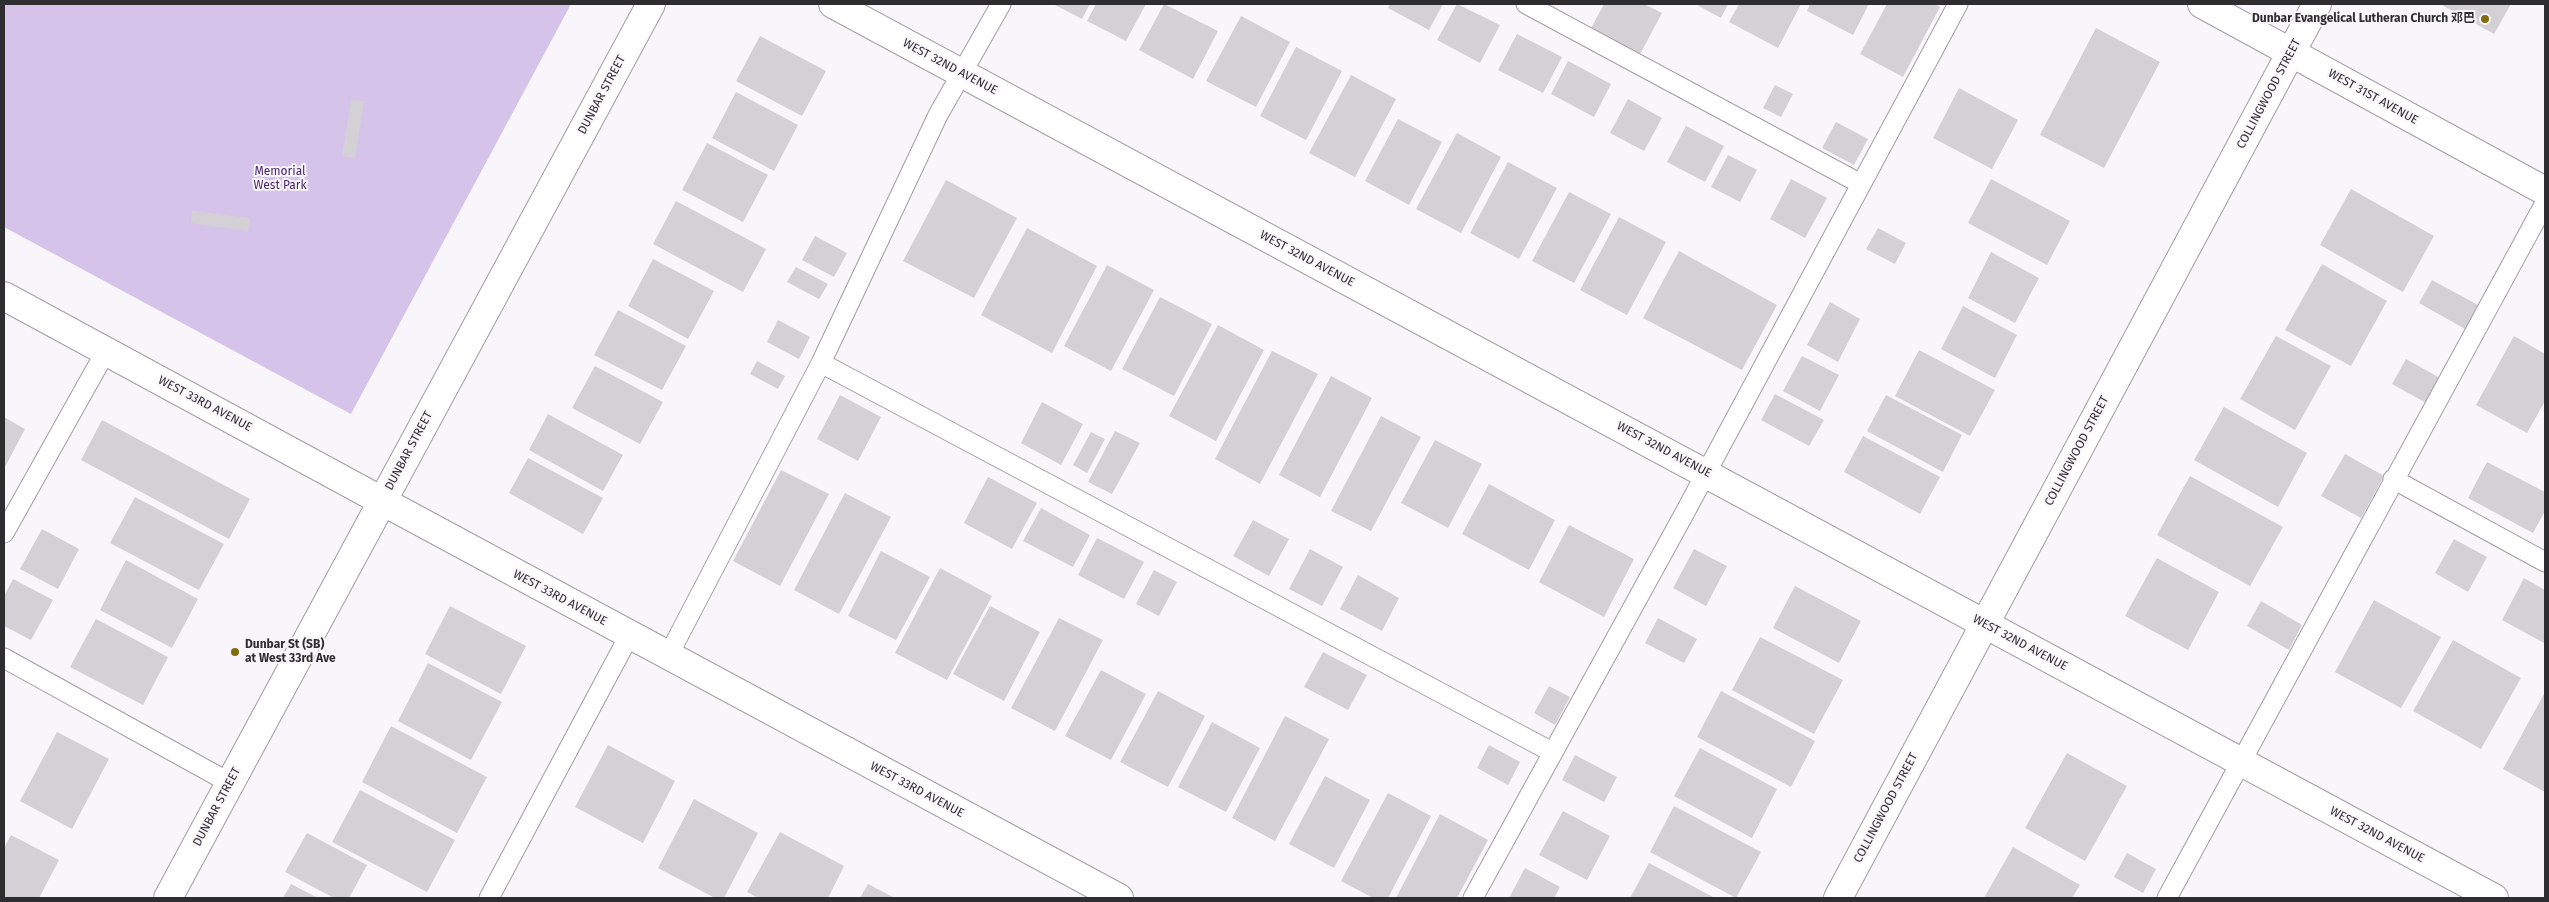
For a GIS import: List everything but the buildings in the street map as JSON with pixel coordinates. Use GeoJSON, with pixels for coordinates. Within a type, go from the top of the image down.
{"type":"FeatureCollection","features":[{"type":"Feature","properties":{"kind":"street","name":"DUNBAR STREET"},"geometry":{"type":"LineString","coordinates":[[168,898],[651,4]]}},
{"type":"Feature","properties":{"kind":"street","name":"WEST 32ND AVENUE"},"geometry":{"type":"LineString","coordinates":[[833,4],[1706,472],[2494,898]]}},
{"type":"Feature","properties":{"kind":"street","name":"WEST 31ST AVENUE"},"geometry":{"type":"LineString","coordinates":[[2202,4],[2545,191]]}},
{"type":"Feature","properties":{"kind":"street","name":"COLLINGWOOD STREET"},"geometry":{"type":"LineString","coordinates":[[1838,898],[2317,4]]}},
{"type":"Feature","properties":{"kind":"street","name":"WEST 33RD AVENUE"},"geometry":{"type":"LineString","coordinates":[[4,296],[629,636],[1119,898]]}},
{"type":"Feature","properties":{"kind":"lane"},"geometry":{"type":"LineString","coordinates":[[668,656],[821,363],[938,115],[1001,4]]}},
{"type":"Feature","properties":{"kind":"lane"},"geometry":{"type":"LineString","coordinates":[[1526,4],[1861,184]]}},
{"type":"Feature","properties":{"kind":"lane"},"geometry":{"type":"LineString","coordinates":[[1473,898],[1706,472],[1958,4]]}},
{"type":"Feature","properties":{"kind":"lane"},"geometry":{"type":"LineString","coordinates":[[2167,898],[2393,479],[2545,203]]}},
{"type":"Feature","properties":{"kind":"lane"},"geometry":{"type":"LineString","coordinates":[[4,533],[106,351]]}},
{"type":"Feature","properties":{"kind":"lane"},"geometry":{"type":"LineString","coordinates":[[821,363],[1552,752]]}},
{"type":"Feature","properties":{"kind":"lane"},"geometry":{"type":"LineString","coordinates":[[2393,479],[2545,562]]}},
{"type":"Feature","properties":{"kind":"lane"},"geometry":{"type":"LineString","coordinates":[[489,898],[629,636]]}},
{"type":"Feature","properties":{"kind":"lane"},"geometry":{"type":"LineString","coordinates":[[4,658],[230,783]]}},
{"type":"Feature","properties":{"kind":"green space","name":"Memorial West Park"},"geometry":{"type":"Polygon","coordinates":[[[4,4],[571,4],[351,414],[4,227],[4,4]]]}},
{"type":"Feature","properties":{"kind":"place","name":"Dunbar Evangelical Lutheran Church 邓巴"},"geometry":{"type":"Point","coordinates":[2485,19]}},
{"type":"Feature","properties":{"kind":"place","name":"Dunbar St (SB) at West 33rd Ave"},"geometry":{"type":"Point","coordinates":[235,652]}}]}
